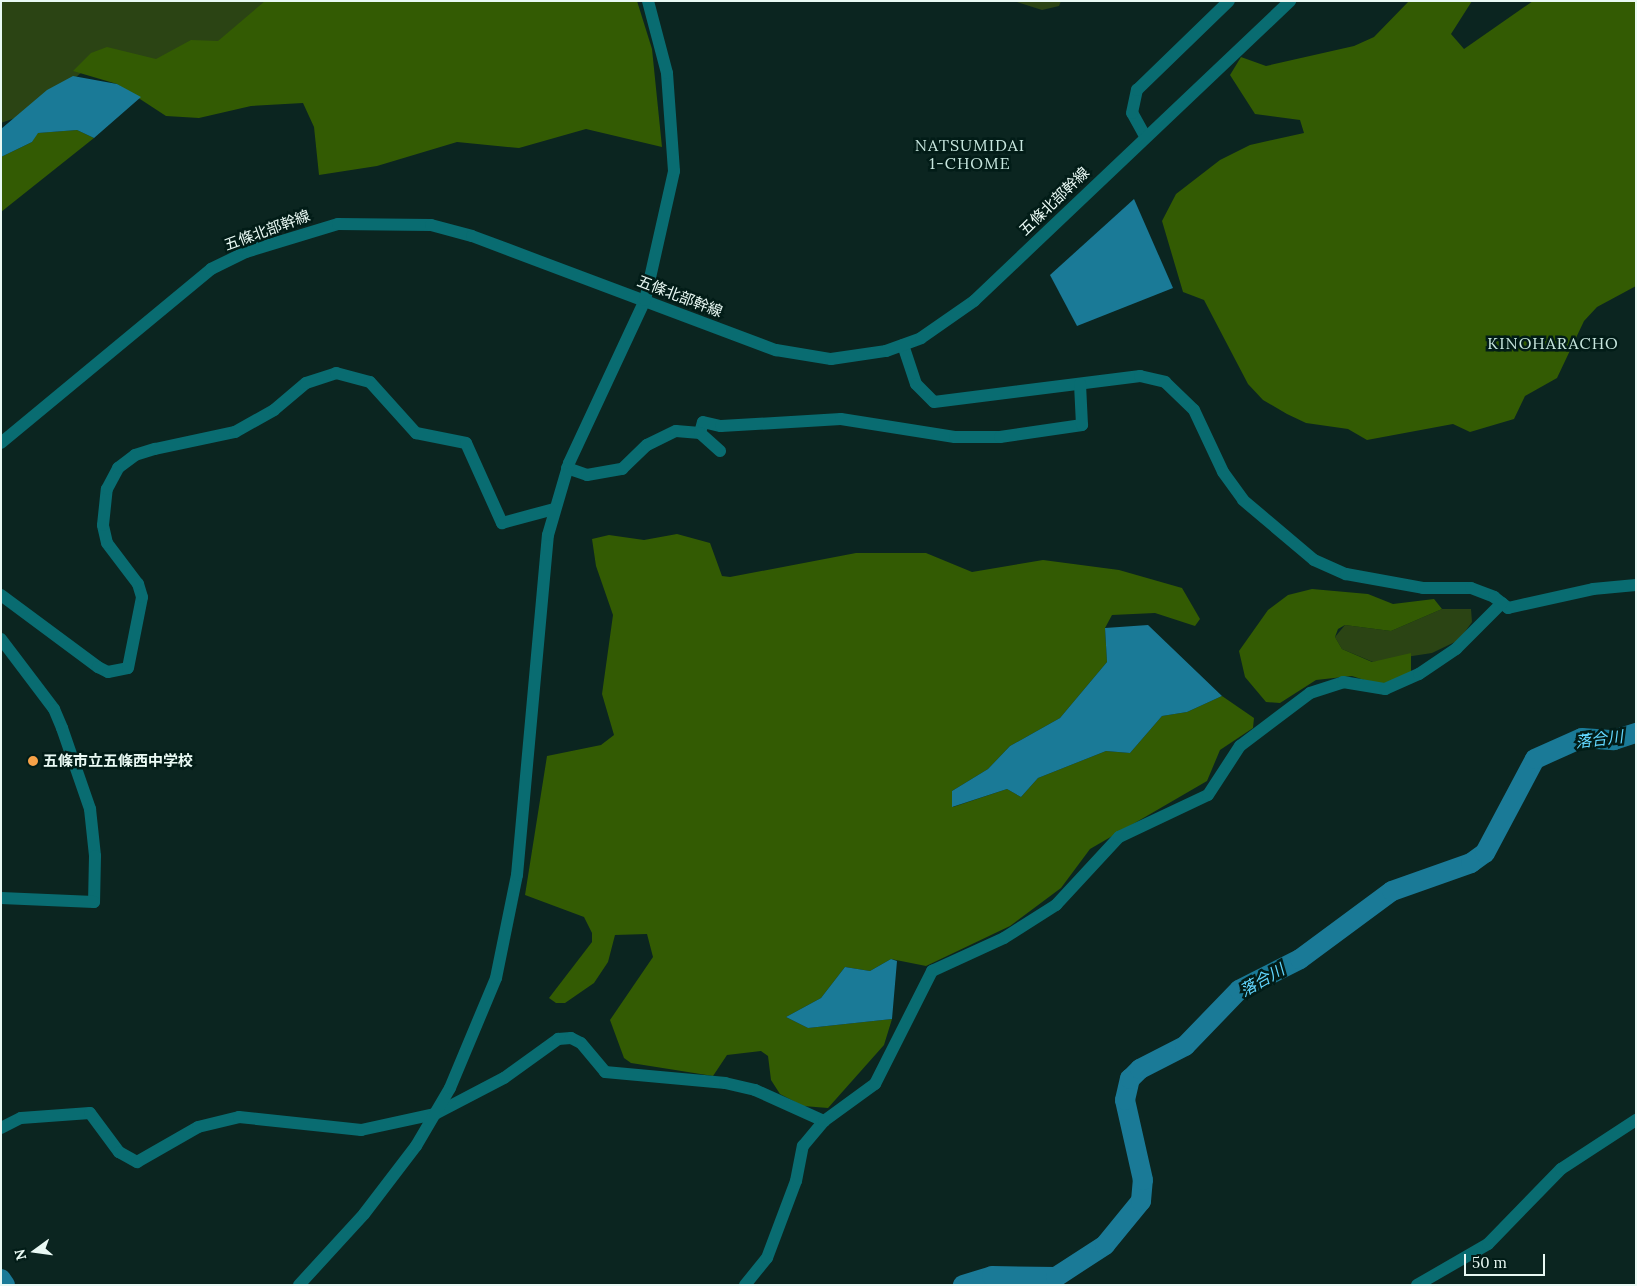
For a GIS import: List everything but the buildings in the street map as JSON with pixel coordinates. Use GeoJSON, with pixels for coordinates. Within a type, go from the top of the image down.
{"type":"FeatureCollection","features":[{"type":"Feature","properties":{"kind":"street"},"geometry":{"type":"LineString","coordinates":[[299,1285],[391,1180],[435,1114],[484,1011],[511,913],[543,567],[554,509],[567,468],[645,300],[674,171],[667,73],[648,1]]}},
{"type":"Feature","properties":{"kind":"street"},"geometry":{"type":"LineString","coordinates":[[1145,136],[1132,113],[1136,90],[1229,1]]}},
{"type":"Feature","properties":{"kind":"street","name":"五條北部幹線"},"geometry":{"type":"LineString","coordinates":[[1,443],[211,269],[246,252],[321,227],[431,225],[559,266],[776,350],[812,358],[855,357],[903,345],[938,328],[974,301],[1145,136],[1290,1]]}},
{"type":"Feature","properties":{"kind":"street"},"geometry":{"type":"LineString","coordinates":[[903,345],[916,384],[934,402],[1140,376],[1174,387],[1194,410],[1223,472],[1243,500],[1314,560],[1365,578],[1423,588],[1471,588],[1505,606]]}},
{"type":"Feature","properties":{"kind":"street"},"geometry":{"type":"LineString","coordinates":[[1,595],[98,667],[108,672],[128,668],[142,597],[138,584],[107,543],[103,525],[107,489],[118,468],[135,455],[235,432],[274,410],[306,383],[336,373],[370,382],[416,433],[466,443],[502,523],[554,509]]}},
{"type":"Feature","properties":{"kind":"street"},"geometry":{"type":"LineString","coordinates":[[567,468],[587,475],[622,470],[658,438],[676,431],[702,427],[841,419],[982,439],[1082,425],[1080,384]]}},
{"type":"Feature","properties":{"kind":"street"},"geometry":{"type":"LineString","coordinates":[[702,427],[720,452]]}},
{"type":"Feature","properties":{"kind":"street"},"geometry":{"type":"LineString","coordinates":[[745,1285],[767,1258],[796,1181],[803,1146],[824,1121],[875,1084],[932,971],[1004,938],[1056,905],[1119,837],[1208,795],[1240,746],[1310,694],[1344,682],[1385,689],[1419,674],[1456,649],[1505,606],[1593,589],[1636,585]]}},
{"type":"Feature","properties":{"kind":"street"},"geometry":{"type":"LineString","coordinates":[[1,639],[54,709],[90,809],[95,856],[94,902],[1,898]]}},
{"type":"Feature","properties":{"kind":"street"},"geometry":{"type":"LineString","coordinates":[[1,1128],[21,1118],[90,1113],[119,1152],[137,1162],[192,1130],[219,1120],[248,1118],[345,1131],[435,1114],[504,1078],[558,1039],[571,1038],[581,1043],[605,1072],[732,1084],[755,1090],[824,1121]]}},
{"type":"Feature","properties":{"kind":"street"},"geometry":{"type":"LineString","coordinates":[[1417,1285],[1488,1244],[1561,1169],[1636,1120]]}},
{"type":"Feature","properties":{"kind":"green space"},"geometry":{"type":"Polygon","coordinates":[[[1,1],[318,1],[168,76],[93,63],[35,111],[1,123],[1,1]]]}},
{"type":"Feature","properties":{"kind":"green space"},"geometry":{"type":"Polygon","coordinates":[[[265,1],[637,1],[652,49],[662,147],[586,129],[519,148],[457,142],[377,166],[319,175],[314,127],[303,103],[251,106],[199,118],[166,116],[117,84],[73,71],[91,53],[107,47],[156,59],[191,40],[218,41],[265,1]]]}},
{"type":"Feature","properties":{"kind":"green space"},"geometry":{"type":"Polygon","coordinates":[[[1014,1],[1061,1],[1059,6],[1042,10],[1014,1]]]}},
{"type":"Feature","properties":{"kind":"green space"},"geometry":{"type":"Polygon","coordinates":[[[1409,1],[1472,1],[1451,34],[1464,49],[1533,1],[1636,1],[1636,286],[1597,307],[1584,321],[1557,378],[1525,396],[1514,419],[1470,432],[1453,424],[1367,440],[1348,429],[1306,423],[1263,400],[1248,384],[1204,300],[1183,292],[1162,221],[1176,194],[1220,160],[1250,145],[1304,133],[1300,120],[1255,114],[1230,75],[1241,57],[1266,66],[1354,46],[1374,37],[1409,1]]]}},
{"type":"Feature","properties":{"kind":"green space"},"geometry":{"type":"Polygon","coordinates":[[[77,130],[94,138],[1,212],[1,157],[32,142],[37,133],[77,130]]]}},
{"type":"Feature","properties":{"kind":"green space"},"geometry":{"type":"Polygon","coordinates":[[[677,534],[710,543],[722,576],[730,577],[856,553],[926,553],[972,572],[1043,560],[1119,570],[1182,588],[1200,619],[1195,626],[1155,613],[1112,615],[1105,628],[1107,662],[1060,718],[1010,746],[988,769],[952,791],[953,807],[1007,789],[1021,797],[1038,778],[1106,751],[1130,753],[1162,716],[1187,712],[1222,696],[1254,718],[1253,728],[1220,750],[1207,781],[1090,849],[1061,888],[1010,926],[926,966],[891,959],[870,971],[845,967],[821,998],[786,1017],[808,1028],[892,1019],[884,1045],[828,1108],[803,1106],[780,1094],[771,1080],[768,1056],[761,1051],[727,1055],[713,1076],[631,1063],[624,1058],[610,1020],[653,957],[647,934],[615,935],[608,962],[594,983],[565,1003],[556,1003],[549,998],[592,942],[592,933],[584,917],[525,895],[547,756],[601,745],[614,735],[602,694],[613,615],[596,566],[592,539],[609,535],[644,540],[677,534]]]}},
{"type":"Feature","properties":{"kind":"green space"},"geometry":{"type":"Polygon","coordinates":[[[1312,589],[1368,594],[1393,604],[1434,599],[1442,609],[1391,631],[1345,625],[1338,629],[1335,637],[1342,649],[1372,662],[1411,653],[1411,673],[1383,686],[1352,676],[1316,680],[1280,703],[1266,702],[1245,677],[1239,651],[1268,610],[1288,595],[1312,589]]]}},
{"type":"Feature","properties":{"kind":"green space"},"geometry":{"type":"Polygon","coordinates":[[[1442,609],[1471,609],[1472,622],[1459,640],[1432,653],[1373,662],[1342,649],[1335,637],[1345,625],[1391,631],[1442,609]]]}},
{"type":"Feature","properties":{"kind":"water"},"geometry":{"type":"Polygon","coordinates":[[[73,76],[117,84],[141,97],[94,138],[77,130],[38,133],[32,142],[1,157],[1,129],[47,90],[73,76]]]}},
{"type":"Feature","properties":{"kind":"water"},"geometry":{"type":"Polygon","coordinates":[[[1134,199],[1173,288],[1077,326],[1050,275],[1134,199]]]}},
{"type":"Feature","properties":{"kind":"water"},"geometry":{"type":"Polygon","coordinates":[[[1148,625],[1222,696],[1187,712],[1162,716],[1130,753],[1106,751],[1038,778],[1021,797],[1007,789],[952,807],[952,791],[988,769],[1010,746],[1060,718],[1107,662],[1105,628],[1148,625]]]}},
{"type":"Feature","properties":{"kind":"water"},"geometry":{"type":"Polygon","coordinates":[[[891,959],[897,961],[892,1019],[808,1028],[786,1017],[821,998],[845,967],[870,971],[891,959]]]}},
{"type":"Feature","properties":{"kind":"waterway","name":"落合川"},"geometry":{"type":"LineString","coordinates":[[963,1285],[992,1276],[1056,1277],[1105,1245],[1141,1201],[1143,1180],[1125,1100],[1130,1079],[1140,1069],[1185,1046],[1239,990],[1300,959],[1392,891],[1471,863],[1485,853],[1535,759],[1582,738],[1614,740],[1636,733]]}},
{"type":"Feature","properties":{"kind":"waterway"},"geometry":{"type":"LineString","coordinates":[[1,1279],[5,1285]]}},
{"type":"Feature","properties":{"kind":"place","name":"五條市立五條西中学校"},"geometry":{"type":"Point","coordinates":[33,761]}},
{"type":"Feature","properties":{"kind":"district","name":"NATSUMIDAI 1-CHOME"},"geometry":{"type":"Point","coordinates":[970,154]}},
{"type":"Feature","properties":{"kind":"district","name":"KINOHARACHO"},"geometry":{"type":"Point","coordinates":[1553,343]}}]}
